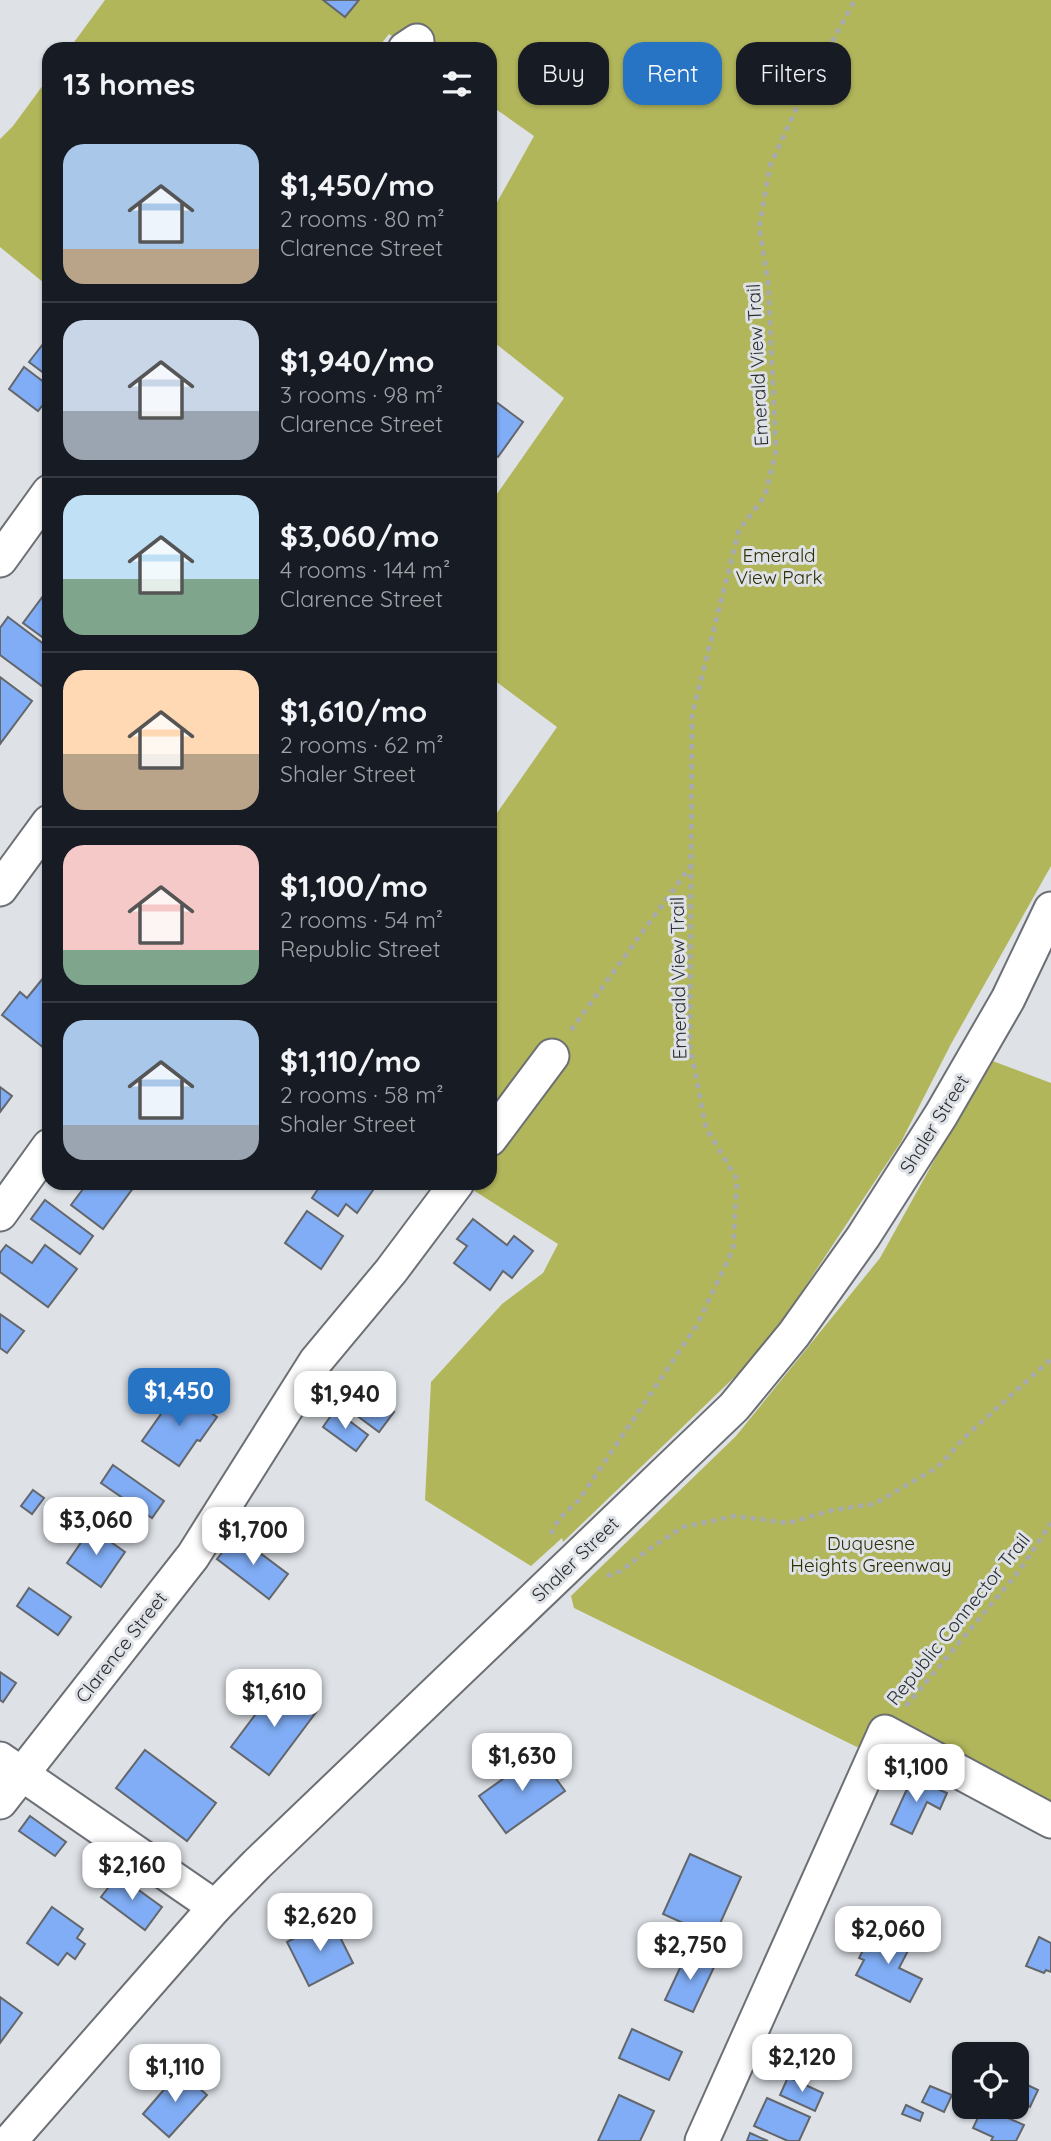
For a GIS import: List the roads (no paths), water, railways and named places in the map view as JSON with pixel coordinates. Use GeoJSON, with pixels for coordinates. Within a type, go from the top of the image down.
{"type":"FeatureCollection","features":[{"type":"Feature","properties":{"kind":"street"},"geometry":{"type":"LineString","coordinates":[[0,560],[42,502]]}},
{"type":"Feature","properties":{"kind":"street"},"geometry":{"type":"LineString","coordinates":[[0,889],[42,832]]}},
{"type":"Feature","properties":{"kind":"street","name":"Shaler Street"},"geometry":{"type":"LineString","coordinates":[[10,2141],[257,1864],[734,1407],[794,1334],[855,1248],[940,1115],[1008,999],[1051,909]]}},
{"type":"Feature","properties":{"kind":"street"},"geometry":{"type":"LineString","coordinates":[[497,1130],[552,1056]]}},
{"type":"Feature","properties":{"kind":"street"},"geometry":{"type":"LineString","coordinates":[[0,1214],[42,1156]]}},
{"type":"Feature","properties":{"kind":"street","name":"Clarence Street"},"geometry":{"type":"LineString","coordinates":[[0,1802],[10,1767],[193,1556],[316,1362],[391,1271],[452,1190]]}},
{"type":"Feature","properties":{"kind":"street"},"geometry":{"type":"LineString","coordinates":[[702,2141],[885,1732],[1051,1821]]}},
{"type":"Feature","properties":{"kind":"street"},"geometry":{"type":"LineString","coordinates":[[10,1767],[215,1908]]}},
{"type":"Feature","properties":{"kind":"park label","name":"Emerald View Park"},"geometry":{"type":"Point","coordinates":[779,566]}},
{"type":"Feature","properties":{"kind":"park label","name":"Duquesne Heights Greenway"},"geometry":{"type":"Point","coordinates":[871,1554]}}]}
